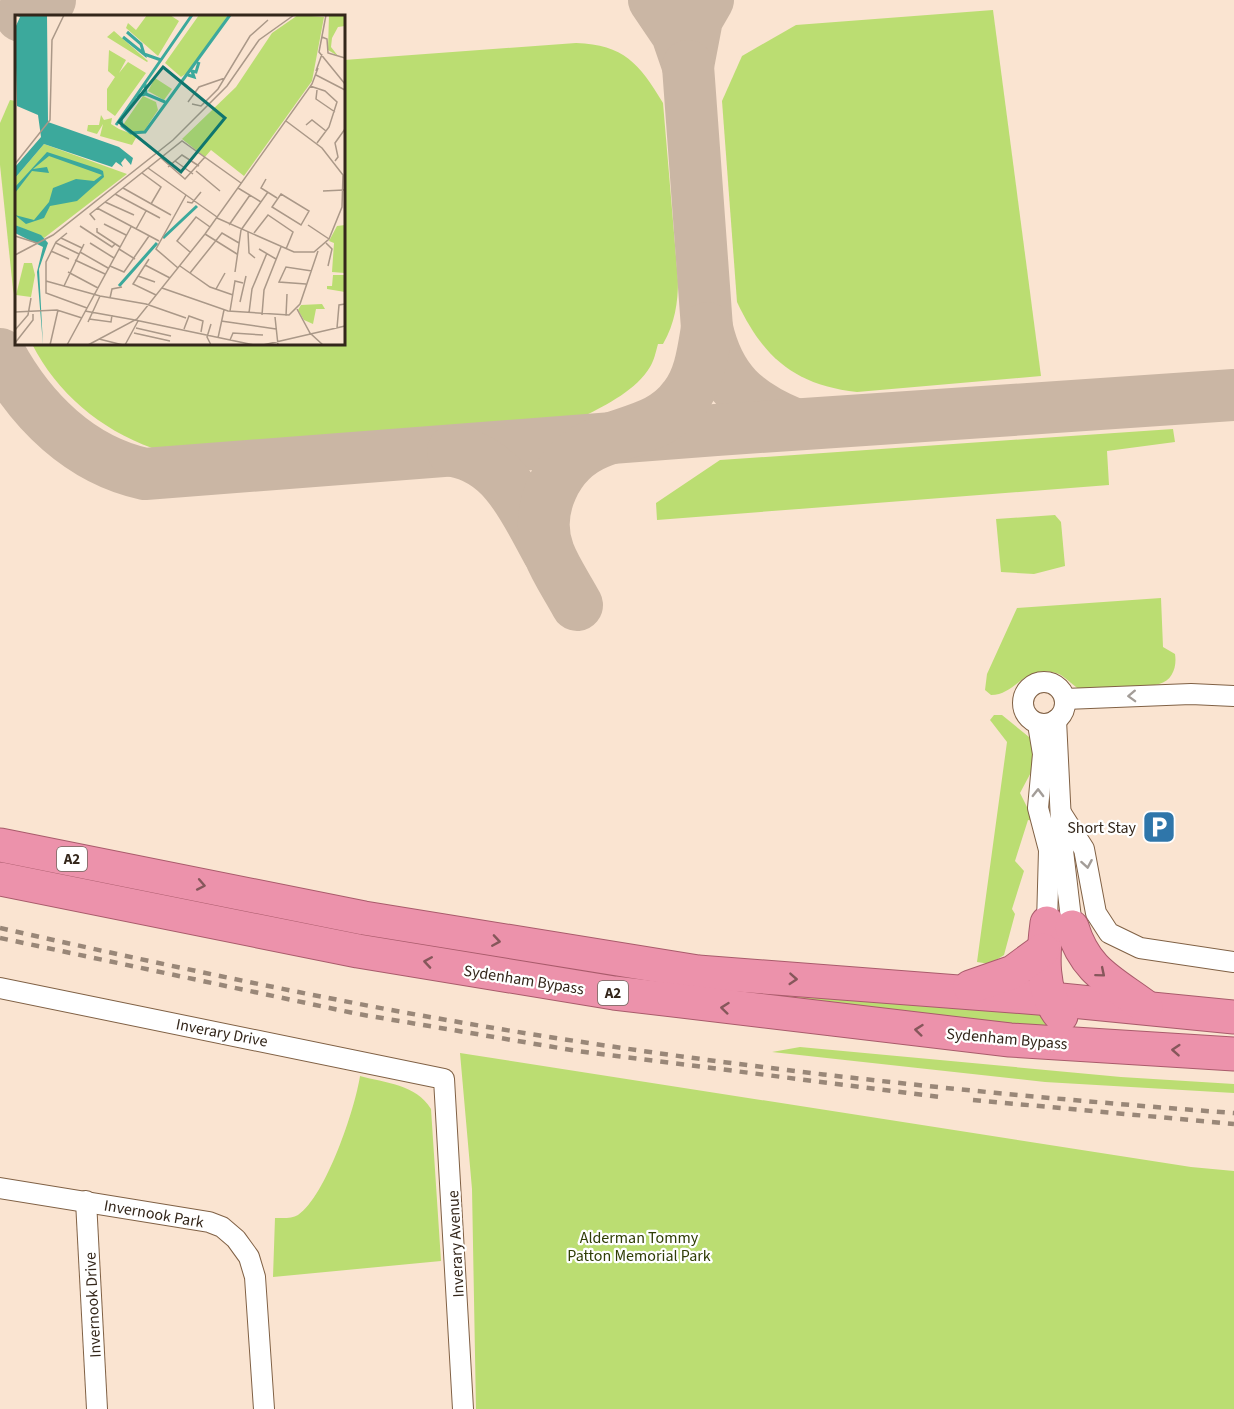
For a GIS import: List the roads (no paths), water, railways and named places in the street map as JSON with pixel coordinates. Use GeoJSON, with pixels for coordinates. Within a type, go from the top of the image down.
{"type":"FeatureCollection","features":[{"type":"Feature","properties":{"kind":"highway","name":"Sydenham Bypass"},"geometry":{"type":"LineString","coordinates":[[0,844],[363,918],[698,972],[960,991],[1234,1017]]}},
{"type":"Feature","properties":{"kind":"highway","name":"Sydenham Bypass"},"geometry":{"type":"LineString","coordinates":[[0,879],[358,951],[614,993],[1010,1040],[1234,1054]]}},
{"type":"Feature","properties":{"kind":"highway"},"geometry":{"type":"LineString","coordinates":[[960,991],[1013,972],[1054,934]]}},
{"type":"Feature","properties":{"kind":"highway"},"geometry":{"type":"LineString","coordinates":[[1054,934],[1051,999],[1057,1011],[1070,1025],[1114,1046]]}},
{"type":"Feature","properties":{"kind":"highway"},"geometry":{"type":"LineString","coordinates":[[1054,934],[1146,1007]]}},
{"type":"Feature","properties":{"kind":"street"},"geometry":{"type":"LineString","coordinates":[[1046,681],[1058,687],[1065,699],[1064,711],[1047,722],[1029,718],[1023,708],[1024,694],[1028,688],[1033,684],[1046,681]]}},
{"type":"Feature","properties":{"kind":"street"},"geometry":{"type":"LineString","coordinates":[[1065,699],[1191,694],[1234,696]]}},
{"type":"Feature","properties":{"kind":"street"},"geometry":{"type":"LineString","coordinates":[[1047,722],[1061,813],[1054,934]]}},
{"type":"Feature","properties":{"kind":"street"},"geometry":{"type":"LineString","coordinates":[[1047,722],[1038,808],[1049,850],[1054,934]]}},
{"type":"Feature","properties":{"kind":"street"},"geometry":{"type":"LineString","coordinates":[[1061,813],[1084,849],[1096,913],[1109,933],[1140,948],[1234,962]]}},
{"type":"Feature","properties":{"kind":"street","name":"Inverary Drive"},"geometry":{"type":"LineString","coordinates":[[0,988],[444,1079]]}},
{"type":"Feature","properties":{"kind":"street","name":"Inverary Avenue"},"geometry":{"type":"LineString","coordinates":[[444,1079],[463,1409]]}},
{"type":"Feature","properties":{"kind":"street","name":"Invernook Park"},"geometry":{"type":"LineString","coordinates":[[0,1188],[208,1222],[222,1227],[236,1239],[249,1257],[255,1277],[264,1409]]}},
{"type":"Feature","properties":{"kind":"street","name":"Invernook Drive"},"geometry":{"type":"LineString","coordinates":[[86,1201],[97,1409]]}},
{"type":"Feature","properties":{"kind":"railway"},"geometry":{"type":"LineString","coordinates":[[0,928],[328,998],[588,1043],[911,1084],[1234,1113]]}},
{"type":"Feature","properties":{"kind":"railway"},"geometry":{"type":"LineString","coordinates":[[0,938],[358,1014],[577,1051],[940,1097]]}},
{"type":"Feature","properties":{"kind":"railway"},"geometry":{"type":"LineString","coordinates":[[973,1100],[1234,1124]]}},
{"type":"Feature","properties":{"kind":"place","name":"Short Stay"},"geometry":{"type":"Point","coordinates":[1159,827]}},
{"type":"Feature","properties":{"kind":"park label","name":"Alderman Tommy Patton Memorial Park"},"geometry":{"type":"Point","coordinates":[639,1246]}}]}
